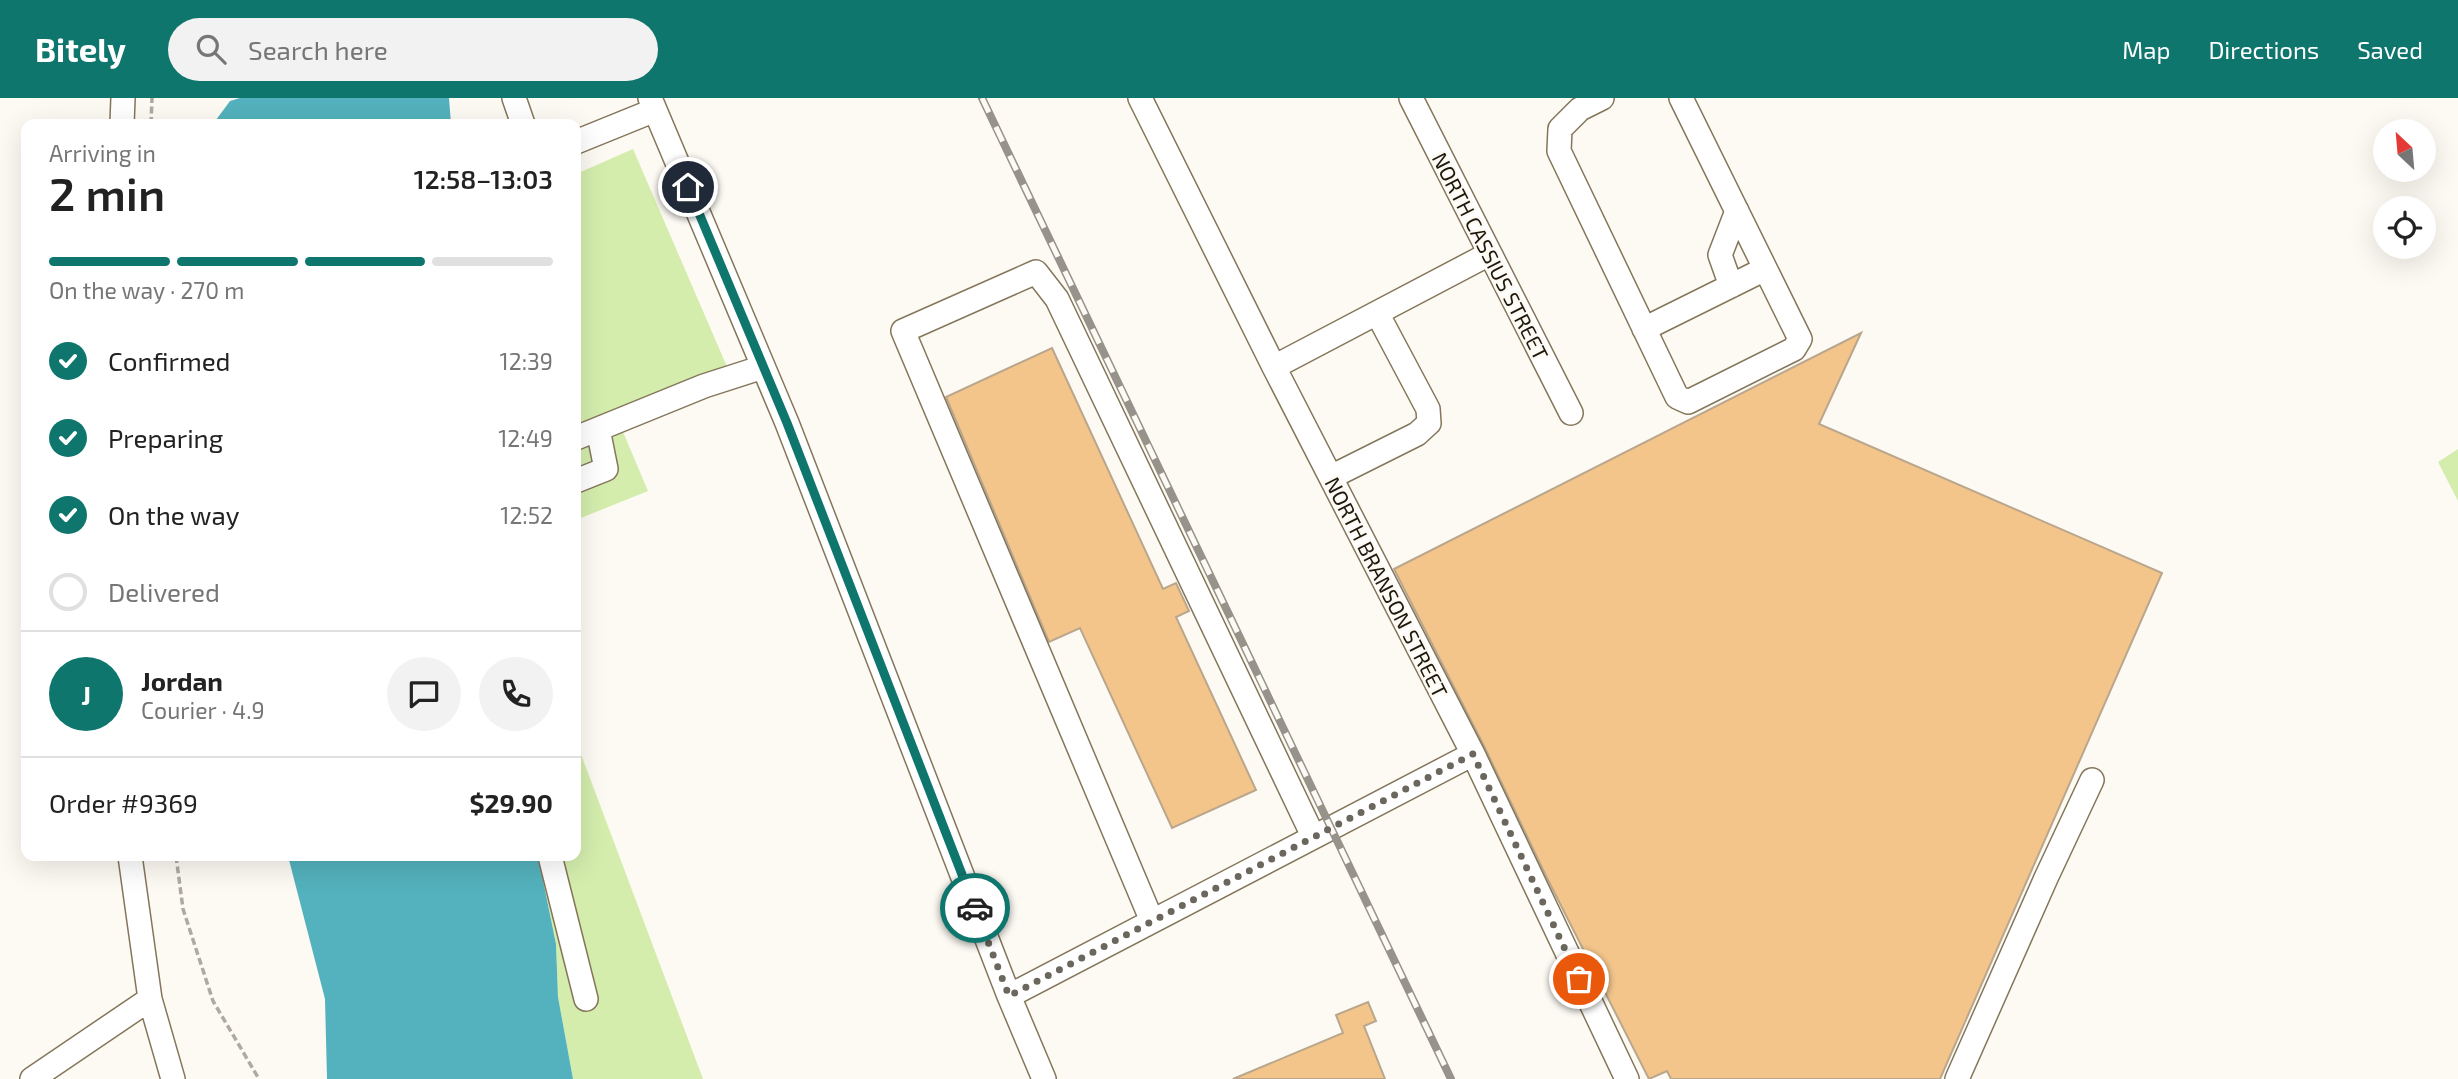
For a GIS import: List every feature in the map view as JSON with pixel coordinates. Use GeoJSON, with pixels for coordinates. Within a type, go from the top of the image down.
{"type":"FeatureCollection","features":[{"type":"Feature","properties":{"kind":"street"},"geometry":{"type":"LineString","coordinates":[[122,119],[124,98]]}},
{"type":"Feature","properties":{"kind":"street"},"geometry":{"type":"LineString","coordinates":[[514,98],[521,119]]}},
{"type":"Feature","properties":{"kind":"street","name":"NORTH BRANSON STREET"},"geometry":{"type":"LineString","coordinates":[[1140,98],[1274,367],[1473,754],[1627,1079]]}},
{"type":"Feature","properties":{"kind":"street","name":"NORTH CASSIUS STREET"},"geometry":{"type":"LineString","coordinates":[[1411,98],[1571,413]]}},
{"type":"Feature","properties":{"kind":"street"},"geometry":{"type":"LineString","coordinates":[[1602,98],[1580,109],[1560,129],[1559,151],[1677,397],[1688,402],[1794,349],[1800,339],[1681,98]]}},
{"type":"Feature","properties":{"kind":"street"},"geometry":{"type":"LineString","coordinates":[[581,140],[653,104],[763,367],[1044,1079]]}},
{"type":"Feature","properties":{"kind":"street"},"geometry":{"type":"LineString","coordinates":[[1731,286],[1720,256],[1737,211]]}},
{"type":"Feature","properties":{"kind":"street"},"geometry":{"type":"LineString","coordinates":[[1274,367],[1489,254]]}},
{"type":"Feature","properties":{"kind":"street"},"geometry":{"type":"LineString","coordinates":[[1644,329],[1765,269]]}},
{"type":"Feature","properties":{"kind":"street"},"geometry":{"type":"LineString","coordinates":[[1152,921],[903,331],[1037,272],[1057,299],[1322,831]]}},
{"type":"Feature","properties":{"kind":"street"},"geometry":{"type":"LineString","coordinates":[[1331,477],[1417,434],[1429,423],[1428,409],[1377,313]]}},
{"type":"Feature","properties":{"kind":"street"},"geometry":{"type":"LineString","coordinates":[[581,436],[704,386],[763,367]]}},
{"type":"Feature","properties":{"kind":"street"},"geometry":{"type":"LineString","coordinates":[[581,479],[606,469],[598,429]]}},
{"type":"Feature","properties":{"kind":"street"},"geometry":{"type":"LineString","coordinates":[[1009,996],[1473,754]]}},
{"type":"Feature","properties":{"kind":"street"},"geometry":{"type":"LineString","coordinates":[[1957,1079],[2092,780]]}},
{"type":"Feature","properties":{"kind":"street"},"geometry":{"type":"LineString","coordinates":[[131,861],[150,999],[173,1079]]}},
{"type":"Feature","properties":{"kind":"street"},"geometry":{"type":"LineString","coordinates":[[552,861],[586,999]]}},
{"type":"Feature","properties":{"kind":"street"},"geometry":{"type":"LineString","coordinates":[[32,1079],[150,999]]}},
{"type":"Feature","properties":{"kind":"path"},"geometry":{"type":"LineString","coordinates":[[150,119],[152,98]]}},
{"type":"Feature","properties":{"kind":"path"},"geometry":{"type":"LineString","coordinates":[[177,861],[183,909],[213,1001],[259,1079]]}},
{"type":"Feature","properties":{"kind":"green space"},"geometry":{"type":"Polygon","coordinates":[[[633,149],[728,369],[615,413],[648,491],[581,518],[581,172],[633,149]]]}},
{"type":"Feature","properties":{"kind":"green space"},"geometry":{"type":"Polygon","coordinates":[[[2458,449],[2458,501],[2438,462],[2458,449]]]}},
{"type":"Feature","properties":{"kind":"green space"},"geometry":{"type":"Polygon","coordinates":[[[581,754],[703,1079],[573,1079],[558,997],[556,944],[539,861],[581,861],[581,754]]]}},
{"type":"Feature","properties":{"kind":"water"},"geometry":{"type":"Polygon","coordinates":[[[240,98],[449,98],[451,119],[217,119],[230,101],[240,98]]]}},
{"type":"Feature","properties":{"kind":"water"},"geometry":{"type":"Polygon","coordinates":[[[289,861],[539,861],[556,944],[558,997],[573,1079],[327,1079],[325,999],[289,861]]]}},
{"type":"Feature","properties":{"kind":"building"},"geometry":{"type":"Polygon","coordinates":[[[1861,333],[1819,424],[2162,573],[1940,1079],[1671,1079],[1667,1071],[1649,1079],[1394,569],[1861,333]]]}},
{"type":"Feature","properties":{"kind":"building"},"geometry":{"type":"Polygon","coordinates":[[[1052,348],[1163,589],[1176,583],[1189,611],[1176,617],[1256,790],[1172,828],[1080,628],[1049,642],[946,397],[1052,348]]]}},
{"type":"Feature","properties":{"kind":"building"},"geometry":{"type":"Polygon","coordinates":[[[1368,1002],[1376,1021],[1364,1026],[1385,1079],[1233,1079],[1343,1033],[1336,1015],[1368,1002]]]}},
{"type":"Feature","properties":{"kind":"railway"},"geometry":{"type":"LineString","coordinates":[[982,98],[1451,1079]]}},
{"type":"Feature","properties":{"kind":"way so far"},"geometry":{"type":"LineString","coordinates":[[975,908],[1009,996],[1473,754],[1579,979]]}},
{"type":"Feature","properties":{"kind":"route"},"geometry":{"type":"LineString","coordinates":[[688,187],[787,423],[975,908]]}}]}
